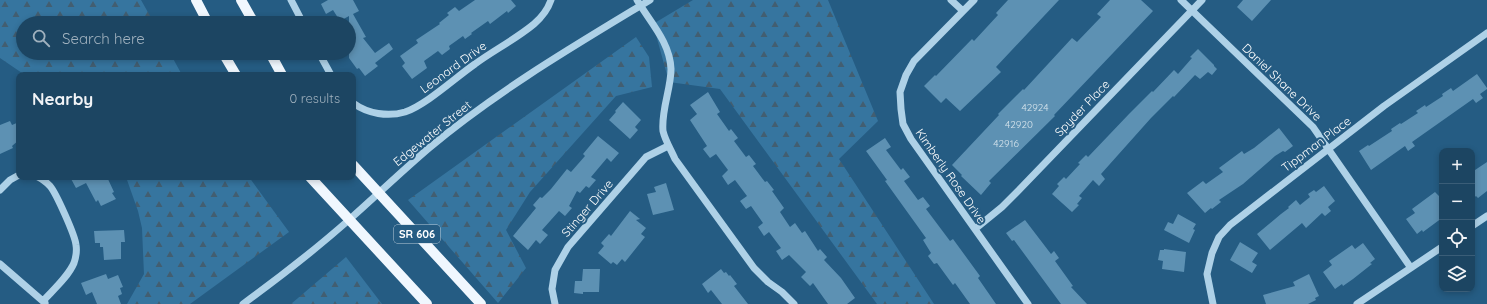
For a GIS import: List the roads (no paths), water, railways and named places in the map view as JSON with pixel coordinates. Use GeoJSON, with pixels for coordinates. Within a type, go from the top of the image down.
{"type":"FeatureCollection","features":[{"type":"Feature","properties":{"kind":"main road"},"geometry":{"type":"LineString","coordinates":[[196,0],[204,16]]}},
{"type":"Feature","properties":{"kind":"main road"},"geometry":{"type":"LineString","coordinates":[[241,0],[250,16]]}},
{"type":"Feature","properties":{"kind":"main road"},"geometry":{"type":"LineString","coordinates":[[227,60],[234,72]]}},
{"type":"Feature","properties":{"kind":"main road"},"geometry":{"type":"LineString","coordinates":[[274,60],[280,72]]}},
{"type":"Feature","properties":{"kind":"main road","name":"SR 606"},"geometry":{"type":"LineString","coordinates":[[356,168],[481,304]]}},
{"type":"Feature","properties":{"kind":"main road","name":"SR 606"},"geometry":{"type":"LineString","coordinates":[[313,180],[427,304]]}},
{"type":"Feature","properties":{"kind":"street"},"geometry":{"type":"LineString","coordinates":[[291,0],[299,16]]}},
{"type":"Feature","properties":{"kind":"street","name":"Leonard Drive"},"geometry":{"type":"LineString","coordinates":[[356,104],[369,111],[382,114],[406,112],[418,106],[475,64],[534,25],[543,15],[551,0]]}},
{"type":"Feature","properties":{"kind":"street","name":"Edgewater Street"},"geometry":{"type":"LineString","coordinates":[[243,304],[296,265],[428,148],[475,112],[540,67],[639,3],[650,0]]}},
{"type":"Feature","properties":{"kind":"street"},"geometry":{"type":"LineString","coordinates":[[951,0],[963,11]]}},
{"type":"Feature","properties":{"kind":"street","name":"Kimberly Rose Drive"},"geometry":{"type":"LineString","coordinates":[[974,0],[914,62],[906,75],[900,92],[903,124],[911,139],[1028,304]]}},
{"type":"Feature","properties":{"kind":"street","name":"Daniel Shane Drive"},"geometry":{"type":"LineString","coordinates":[[1181,0],[1313,127],[1411,268]]}},
{"type":"Feature","properties":{"kind":"street","name":"Spyder Place"},"geometry":{"type":"LineString","coordinates":[[974,229],[1002,206],[1016,192],[1202,0]]}},
{"type":"Feature","properties":{"kind":"street"},"geometry":{"type":"LineString","coordinates":[[639,3],[659,32],[669,56],[671,69],[663,131],[668,146],[675,159],[754,268],[794,304]]}},
{"type":"Feature","properties":{"kind":"street","name":"Tippman Place"},"geometry":{"type":"LineString","coordinates":[[1213,304],[1207,274],[1212,253],[1219,237],[1230,225],[1446,61],[1487,33]]}},
{"type":"Feature","properties":{"kind":"street"},"geometry":{"type":"LineString","coordinates":[[323,60],[329,72]]}},
{"type":"Feature","properties":{"kind":"street","name":"Stinger Drive"},"geometry":{"type":"LineString","coordinates":[[555,304],[552,289],[555,270],[568,247],[646,157],[668,146]]}},
{"type":"Feature","properties":{"kind":"street"},"geometry":{"type":"LineString","coordinates":[[0,190],[10,180],[16,177]]}},
{"type":"Feature","properties":{"kind":"street"},"geometry":{"type":"LineString","coordinates":[[0,264],[44,302],[71,268],[76,254],[76,244],[70,226],[51,187],[44,180]]}},
{"type":"Feature","properties":{"kind":"street"},"geometry":{"type":"LineString","coordinates":[[1475,224],[1487,216]]}},
{"type":"Feature","properties":{"kind":"street"},"geometry":{"type":"LineString","coordinates":[[1357,304],[1439,249]]}}]}
